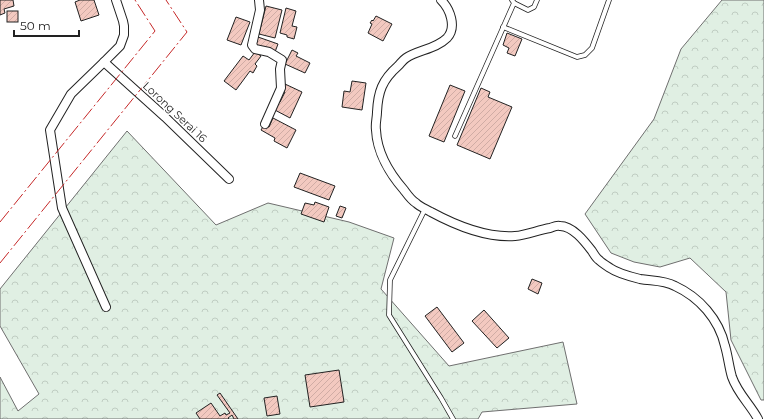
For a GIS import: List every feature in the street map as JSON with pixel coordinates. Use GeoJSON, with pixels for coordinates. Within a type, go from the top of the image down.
{"type":"FeatureCollection","features":[{"type":"Feature","properties":{"kind":"street"},"geometry":{"type":"LineString","coordinates":[[106,307],[62,208],[50,130],[71,94],[120,46],[124,35],[123,21],[116,0]]}},
{"type":"Feature","properties":{"kind":"street"},"geometry":{"type":"LineString","coordinates":[[259,0],[260,10],[252,44],[255,49],[269,52],[282,60],[280,69],[281,88],[265,124]]}},
{"type":"Feature","properties":{"kind":"street"},"geometry":{"type":"LineString","coordinates":[[441,0],[445,4],[452,20],[450,33],[447,39],[406,58],[385,80],[378,99],[376,130],[377,139],[388,168],[402,189],[415,202],[447,221],[481,232],[502,236],[516,236],[560,226],[571,229],[599,260],[613,270],[640,279],[670,283],[683,290],[707,309],[716,322],[725,343],[734,382],[758,419]]}},
{"type":"Feature","properties":{"kind":"street","name":"Lorong Serai 16"},"geometry":{"type":"LineString","coordinates":[[104,62],[165,116],[229,179]]}},
{"type":"Feature","properties":{"kind":"lane"},"geometry":{"type":"LineString","coordinates":[[455,136],[513,1],[528,10],[534,7],[537,0]]}},
{"type":"Feature","properties":{"kind":"lane"},"geometry":{"type":"LineString","coordinates":[[503,27],[577,57],[585,54],[592,48],[609,0]]}},
{"type":"Feature","properties":{"kind":"lane"},"geometry":{"type":"LineString","coordinates":[[425,209],[390,280],[389,315],[453,419]]}},
{"type":"Feature","properties":{"kind":"green space"},"geometry":{"type":"Polygon","coordinates":[[[722,0],[764,0],[764,400],[761,400],[731,340],[726,292],[690,258],[660,267],[634,262],[611,253],[585,214],[654,119],[681,49],[722,0]]]}},
{"type":"Feature","properties":{"kind":"green space"},"geometry":{"type":"Polygon","coordinates":[[[127,131],[216,225],[268,203],[349,222],[394,238],[381,289],[449,366],[563,342],[577,404],[482,412],[478,419],[0,419],[0,377],[18,411],[39,394],[0,326],[0,289],[127,131]]]}},
{"type":"Feature","properties":{"kind":"building"},"geometry":{"type":"Polygon","coordinates":[[[0,0],[13,0],[14,6],[4,9],[5,13],[0,15],[0,0]]]}},
{"type":"Feature","properties":{"kind":"building"},"geometry":{"type":"Polygon","coordinates":[[[80,0],[94,0],[99,15],[81,21],[75,2],[80,0]]]}},
{"type":"Feature","properties":{"kind":"building"},"geometry":{"type":"Polygon","coordinates":[[[266,6],[282,10],[275,38],[259,34],[266,6]]]}},
{"type":"Feature","properties":{"kind":"building"},"geometry":{"type":"Polygon","coordinates":[[[286,8],[296,11],[292,26],[297,27],[294,39],[280,33],[286,8]]]}},
{"type":"Feature","properties":{"kind":"building"},"geometry":{"type":"Polygon","coordinates":[[[7,11],[18,11],[18,22],[7,22],[7,11]]]}},
{"type":"Feature","properties":{"kind":"building"},"geometry":{"type":"Polygon","coordinates":[[[376,16],[392,24],[383,41],[368,33],[372,24],[370,23],[376,16]]]}},
{"type":"Feature","properties":{"kind":"building"},"geometry":{"type":"Polygon","coordinates":[[[236,17],[250,22],[241,45],[227,40],[236,17]]]}},
{"type":"Feature","properties":{"kind":"building"},"geometry":{"type":"Polygon","coordinates":[[[507,33],[522,39],[515,56],[507,53],[509,48],[503,45],[507,33]]]}},
{"type":"Feature","properties":{"kind":"building"},"geometry":{"type":"Polygon","coordinates":[[[258,37],[278,44],[275,52],[255,45],[258,37]]]}},
{"type":"Feature","properties":{"kind":"building"},"geometry":{"type":"Polygon","coordinates":[[[292,50],[298,53],[296,56],[310,63],[305,73],[285,64],[292,50]]]}},
{"type":"Feature","properties":{"kind":"building"},"geometry":{"type":"Polygon","coordinates":[[[255,52],[261,56],[255,64],[257,66],[253,73],[250,71],[236,90],[224,81],[243,56],[249,60],[255,52]]]}},
{"type":"Feature","properties":{"kind":"building"},"geometry":{"type":"Polygon","coordinates":[[[352,81],[366,83],[362,110],[342,107],[344,91],[350,92],[352,81]]]}},
{"type":"Feature","properties":{"kind":"building"},"geometry":{"type":"Polygon","coordinates":[[[285,84],[302,92],[290,118],[273,109],[277,100],[280,102],[285,92],[281,91],[285,84]]]}},
{"type":"Feature","properties":{"kind":"building"},"geometry":{"type":"Polygon","coordinates":[[[450,85],[465,91],[444,142],[429,136],[450,85]]]}},
{"type":"Feature","properties":{"kind":"building"},"geometry":{"type":"Polygon","coordinates":[[[481,88],[490,92],[488,97],[512,107],[490,159],[457,145],[481,88]]]}},
{"type":"Feature","properties":{"kind":"building"},"geometry":{"type":"Polygon","coordinates":[[[273,118],[296,130],[287,148],[274,141],[275,138],[261,130],[264,125],[269,127],[273,118]]]}},
{"type":"Feature","properties":{"kind":"building"},"geometry":{"type":"Polygon","coordinates":[[[300,173],[335,186],[329,200],[294,187],[300,173]]]}},
{"type":"Feature","properties":{"kind":"building"},"geometry":{"type":"Polygon","coordinates":[[[315,202],[329,207],[324,222],[301,214],[305,203],[314,205],[315,202]]]}},
{"type":"Feature","properties":{"kind":"building"},"geometry":{"type":"Polygon","coordinates":[[[340,206],[346,208],[342,218],[336,216],[340,206]]]}},
{"type":"Feature","properties":{"kind":"building"},"geometry":{"type":"Polygon","coordinates":[[[532,279],[542,283],[538,294],[528,289],[532,279]]]}},
{"type":"Feature","properties":{"kind":"building"},"geometry":{"type":"Polygon","coordinates":[[[437,307],[464,343],[452,352],[425,316],[437,307]]]}},
{"type":"Feature","properties":{"kind":"building"},"geometry":{"type":"Polygon","coordinates":[[[484,310],[509,338],[497,348],[472,321],[484,310]]]}},
{"type":"Feature","properties":{"kind":"building"},"geometry":{"type":"Polygon","coordinates":[[[339,370],[344,402],[310,407],[305,375],[339,370]]]}},
{"type":"Feature","properties":{"kind":"building"},"geometry":{"type":"Polygon","coordinates":[[[220,393],[238,419],[234,419],[232,415],[228,418],[229,419],[200,419],[196,413],[211,403],[220,416],[225,413],[226,415],[230,413],[217,395],[220,393]]]}},
{"type":"Feature","properties":{"kind":"building"},"geometry":{"type":"Polygon","coordinates":[[[277,396],[280,414],[267,416],[264,398],[277,396]]]}},
{"type":"Feature","properties":{"kind":"power"},"geometry":{"type":"LineString","coordinates":[[0,222],[155,31],[135,0]]}},
{"type":"Feature","properties":{"kind":"power"},"geometry":{"type":"LineString","coordinates":[[0,263],[187,32],[166,0]]}}]}
